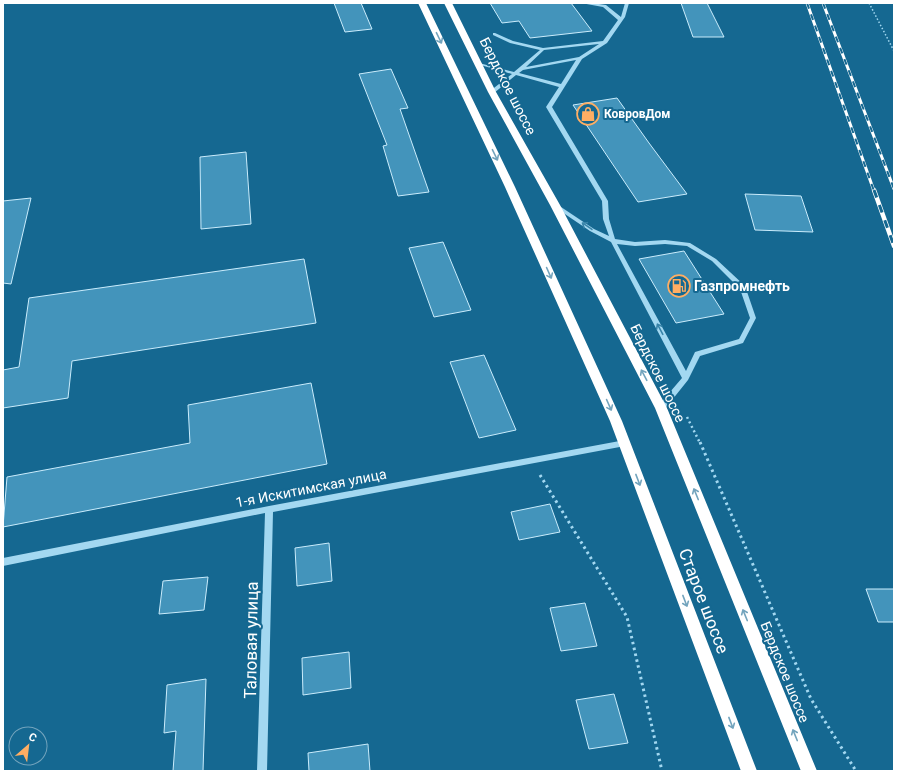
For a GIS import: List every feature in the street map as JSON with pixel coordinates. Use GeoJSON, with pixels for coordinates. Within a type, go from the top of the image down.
{"type":"FeatureCollection","features":[{"type":"Feature","properties":{"kind":"highway"},"geometry":{"type":"LineString","coordinates":[[422,3],[510,187],[616,421],[624,443]]}},
{"type":"Feature","properties":{"kind":"highway","name":"Бердское шоссе"},"geometry":{"type":"LineString","coordinates":[[448,3],[492,92],[555,205],[661,408],[810,771]]}},
{"type":"Feature","properties":{"kind":"highway","name":"Старое шоссе"},"geometry":{"type":"LineString","coordinates":[[624,443],[749,771]]}},
{"type":"Feature","properties":{"kind":"street"},"geometry":{"type":"LineString","coordinates":[[583,3],[604,6],[621,20]]}},
{"type":"Feature","properties":{"kind":"street"},"geometry":{"type":"LineString","coordinates":[[520,69],[580,58],[604,42],[621,20],[627,3]]}},
{"type":"Feature","properties":{"kind":"street"},"geometry":{"type":"LineString","coordinates":[[495,34],[512,42],[543,50],[604,42]]}},
{"type":"Feature","properties":{"kind":"street"},"geometry":{"type":"LineString","coordinates":[[492,92],[543,50]]}},
{"type":"Feature","properties":{"kind":"street"},"geometry":{"type":"LineString","coordinates":[[580,58],[549,107],[605,201],[606,219],[613,241],[686,378]]}},
{"type":"Feature","properties":{"kind":"street"},"geometry":{"type":"LineString","coordinates":[[479,64],[563,86]]}},
{"type":"Feature","properties":{"kind":"street"},"geometry":{"type":"LineString","coordinates":[[555,205],[592,230],[613,241],[635,244],[666,242],[688,244],[714,260],[744,288],[753,318],[741,341],[697,354],[686,378],[661,408]]}},
{"type":"Feature","properties":{"kind":"street","name":"1-я Искитимская улица"},"geometry":{"type":"LineString","coordinates":[[3,562],[269,509],[624,443]]}},
{"type":"Feature","properties":{"kind":"street","name":"Таловая улица"},"geometry":{"type":"LineString","coordinates":[[262,771],[269,509]]}},
{"type":"Feature","properties":{"kind":"path"},"geometry":{"type":"LineString","coordinates":[[869,3],[894,51]]}},
{"type":"Feature","properties":{"kind":"path"},"geometry":{"type":"LineString","coordinates":[[674,392],[702,446],[811,699],[856,771]]}},
{"type":"Feature","properties":{"kind":"path"},"geometry":{"type":"LineString","coordinates":[[531,460],[627,617],[662,771]]}},
{"type":"Feature","properties":{"kind":"building"},"geometry":{"type":"Polygon","coordinates":[[[334,3],[361,3],[372,29],[345,32],[334,3]]]}},
{"type":"Feature","properties":{"kind":"building"},"geometry":{"type":"Polygon","coordinates":[[[490,3],[571,3],[592,31],[530,38],[519,21],[502,23],[490,3]]]}},
{"type":"Feature","properties":{"kind":"building"},"geometry":{"type":"Polygon","coordinates":[[[681,3],[707,3],[724,37],[693,37],[681,3]]]}},
{"type":"Feature","properties":{"kind":"building"},"geometry":{"type":"Polygon","coordinates":[[[391,69],[408,108],[400,109],[429,192],[398,196],[383,146],[387,145],[359,74],[391,69]]]}},
{"type":"Feature","properties":{"kind":"building"},"geometry":{"type":"Polygon","coordinates":[[[617,98],[687,194],[638,202],[573,105],[617,98]]]}},
{"type":"Feature","properties":{"kind":"building"},"geometry":{"type":"Polygon","coordinates":[[[246,152],[251,224],[201,229],[200,157],[246,152]]]}},
{"type":"Feature","properties":{"kind":"building"},"geometry":{"type":"Polygon","coordinates":[[[745,194],[801,196],[813,232],[755,230],[745,194]]]}},
{"type":"Feature","properties":{"kind":"building"},"geometry":{"type":"Polygon","coordinates":[[[31,198],[11,284],[3,283],[3,201],[31,198]]]}},
{"type":"Feature","properties":{"kind":"building"},"geometry":{"type":"Polygon","coordinates":[[[443,242],[471,310],[434,317],[409,248],[443,242]]]}},
{"type":"Feature","properties":{"kind":"building","name":"Газпромнефть"},"geometry":{"type":"Polygon","coordinates":[[[684,251],[724,314],[676,323],[639,259],[684,251]]]}},
{"type":"Feature","properties":{"kind":"building"},"geometry":{"type":"Polygon","coordinates":[[[304,259],[316,323],[72,361],[68,398],[3,408],[3,370],[19,367],[29,298],[304,259]]]}},
{"type":"Feature","properties":{"kind":"building"},"geometry":{"type":"Polygon","coordinates":[[[484,355],[516,430],[479,438],[450,362],[484,355]]]}},
{"type":"Feature","properties":{"kind":"building"},"geometry":{"type":"Polygon","coordinates":[[[311,383],[327,464],[3,527],[7,477],[190,443],[188,405],[311,383]]]}},
{"type":"Feature","properties":{"kind":"building"},"geometry":{"type":"Polygon","coordinates":[[[550,504],[560,532],[519,540],[511,512],[550,504]]]}},
{"type":"Feature","properties":{"kind":"building"},"geometry":{"type":"Polygon","coordinates":[[[329,543],[332,581],[297,586],[295,548],[329,543]]]}},
{"type":"Feature","properties":{"kind":"building"},"geometry":{"type":"Polygon","coordinates":[[[208,577],[204,610],[159,614],[163,581],[208,577]]]}},
{"type":"Feature","properties":{"kind":"building"},"geometry":{"type":"Polygon","coordinates":[[[866,589],[894,589],[894,622],[878,622],[866,589]]]}},
{"type":"Feature","properties":{"kind":"building"},"geometry":{"type":"Polygon","coordinates":[[[585,603],[597,646],[561,651],[550,608],[585,603]]]}},
{"type":"Feature","properties":{"kind":"building"},"geometry":{"type":"Polygon","coordinates":[[[349,652],[351,688],[303,695],[302,658],[349,652]]]}},
{"type":"Feature","properties":{"kind":"building"},"geometry":{"type":"Polygon","coordinates":[[[206,679],[203,771],[173,771],[176,731],[164,733],[167,685],[206,679]]]}},
{"type":"Feature","properties":{"kind":"building"},"geometry":{"type":"Polygon","coordinates":[[[614,694],[628,743],[589,749],[576,700],[614,694]]]}},
{"type":"Feature","properties":{"kind":"building"},"geometry":{"type":"Polygon","coordinates":[[[368,744],[370,771],[309,771],[308,753],[368,744]]]}},
{"type":"Feature","properties":{"kind":"railway"},"geometry":{"type":"LineString","coordinates":[[807,3],[874,191]]}},
{"type":"Feature","properties":{"kind":"railway"},"geometry":{"type":"LineString","coordinates":[[823,3],[894,189]]}},
{"type":"Feature","properties":{"kind":"railway"},"geometry":{"type":"LineString","coordinates":[[874,190],[894,246]]}},
{"type":"Feature","properties":{"kind":"place","name":"КовровДом"},"geometry":{"type":"Point","coordinates":[588,114]}},
{"type":"Feature","properties":{"kind":"place","name":"Газпромнефть"},"geometry":{"type":"Point","coordinates":[679,286]}}]}
